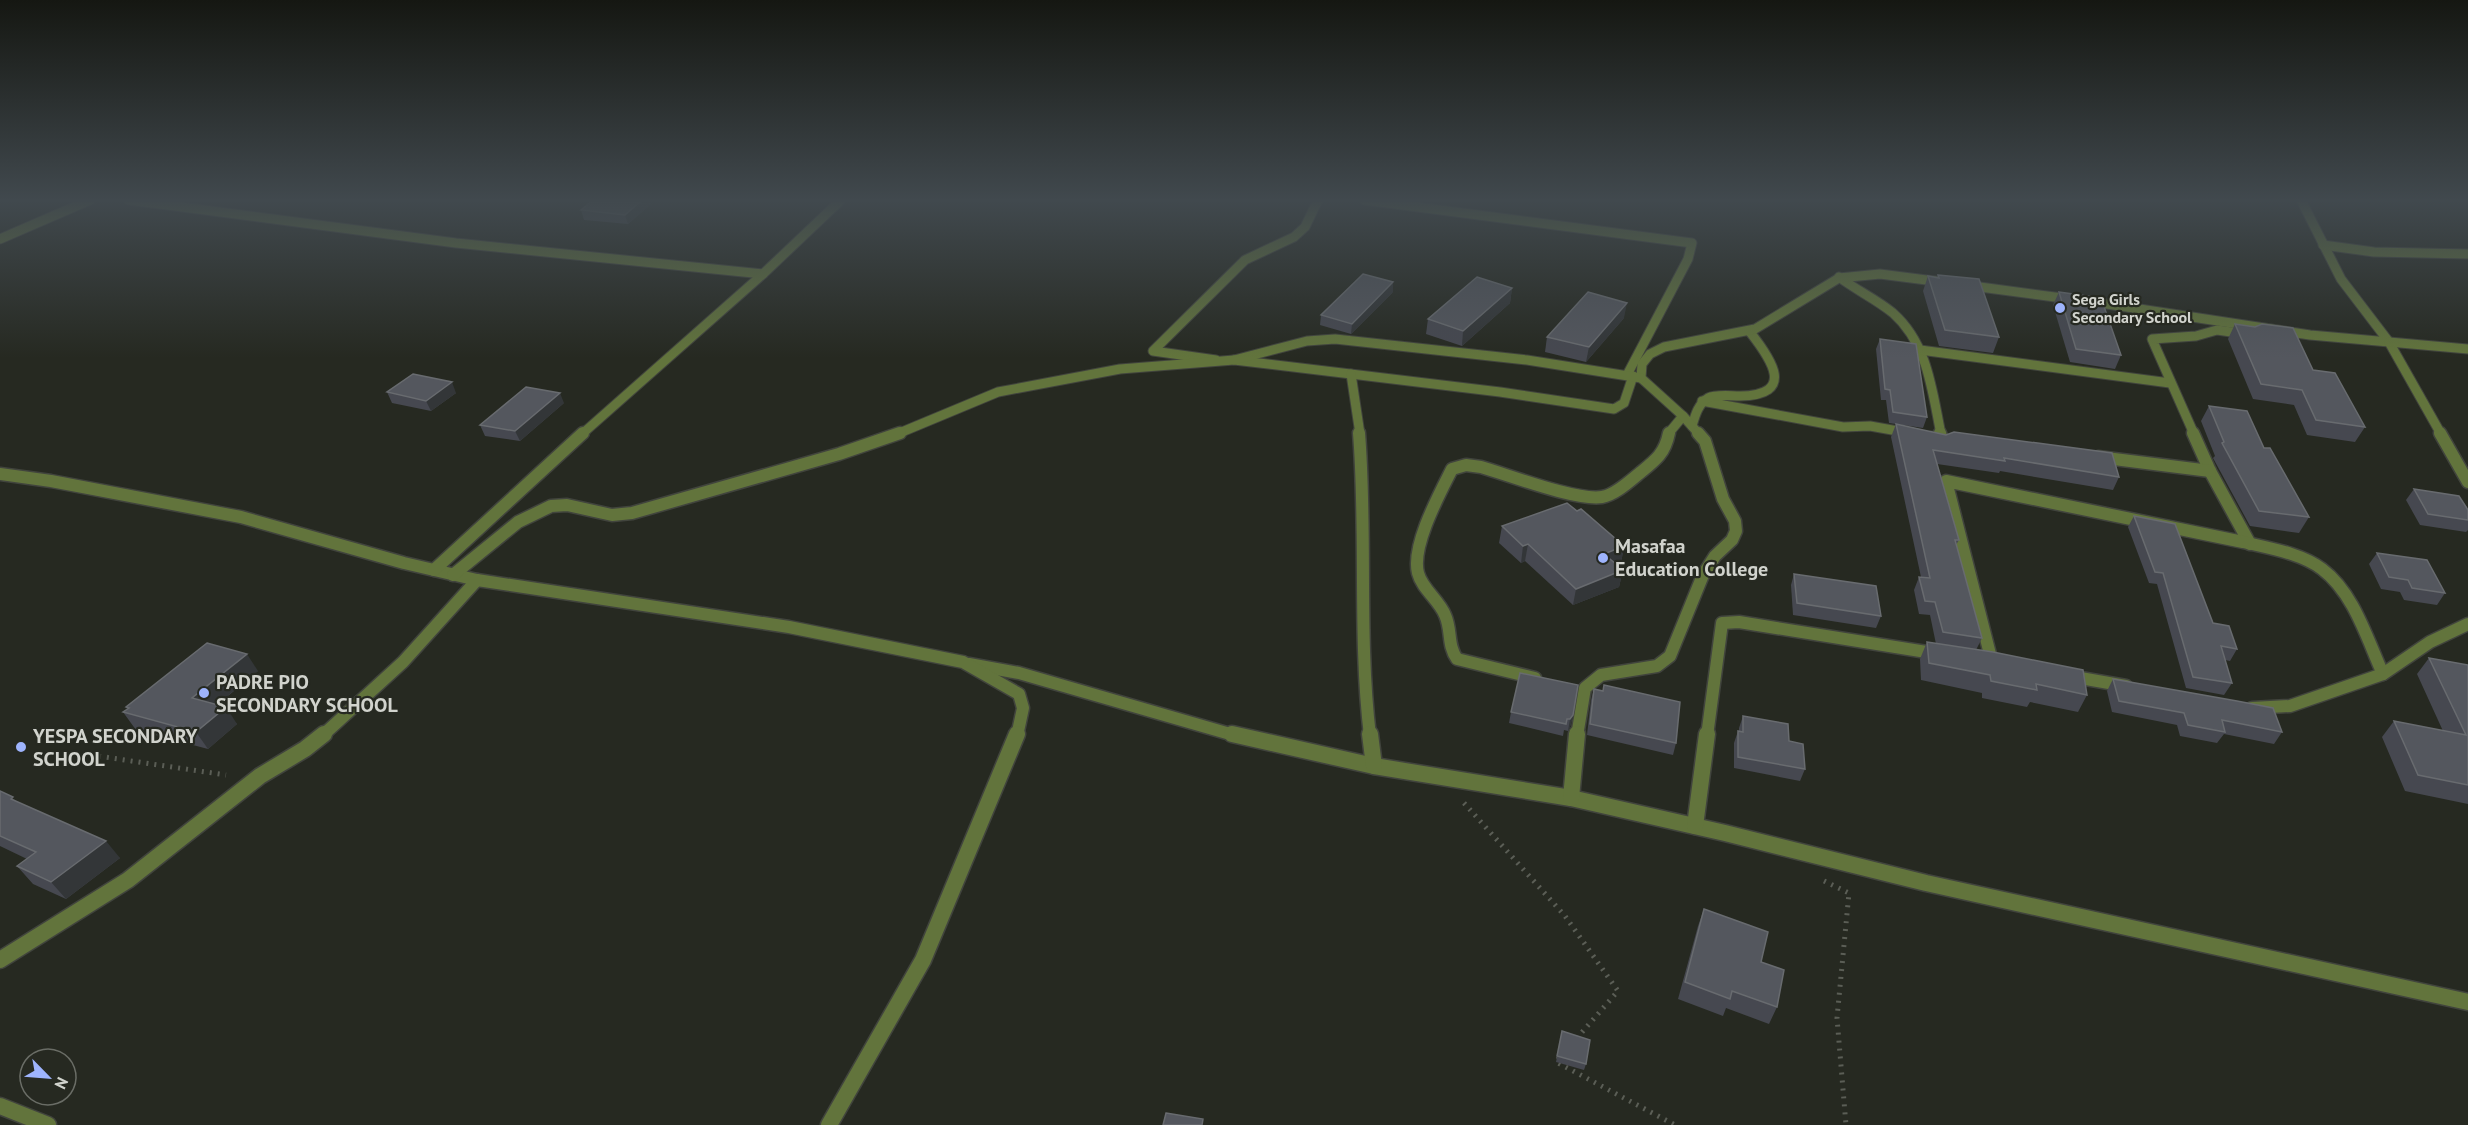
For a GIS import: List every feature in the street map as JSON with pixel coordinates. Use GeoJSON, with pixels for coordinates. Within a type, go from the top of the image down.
{"type":"FeatureCollection","features":[{"type":"Feature","properties":{"kind":"street"},"geometry":{"type":"LineString","coordinates":[[552,252],[763,274]]}},
{"type":"Feature","properties":{"kind":"street"},"geometry":{"type":"LineString","coordinates":[[434,570],[610,408],[786,252]]}},
{"type":"Feature","properties":{"kind":"street"},"geometry":{"type":"LineString","coordinates":[[1261,252],[1245,260],[1153,351],[1500,392],[1614,409],[1624,403],[1690,252]]}},
{"type":"Feature","properties":{"kind":"street"},"geometry":{"type":"LineString","coordinates":[[2328,252],[2341,279],[2389,342],[2468,482]]}},
{"type":"Feature","properties":{"kind":"street"},"geometry":{"type":"LineString","coordinates":[[2398,252],[2468,254]]}},
{"type":"Feature","properties":{"kind":"street"},"geometry":{"type":"LineString","coordinates":[[1634,377],[1649,356],[1672,344],[1750,332],[1839,277],[1861,274],[2100,302],[2310,335],[2468,349]]}},
{"type":"Feature","properties":{"kind":"street"},"geometry":{"type":"LineString","coordinates":[[1702,401],[1843,427],[1870,426],[1942,440],[1947,436],[1920,350],[1910,330],[1893,313],[1839,277]]}},
{"type":"Feature","properties":{"kind":"street"},"geometry":{"type":"LineString","coordinates":[[2244,325],[2248,335],[2217,330],[2196,336],[2153,337],[2152,342],[2210,471],[2250,544]]}},
{"type":"Feature","properties":{"kind":"street"},"geometry":{"type":"LineString","coordinates":[[1692,426],[1702,401],[1712,396],[1756,395],[1769,391],[1776,382],[1775,373],[1765,351],[1750,332]]}},
{"type":"Feature","properties":{"kind":"street"},"geometry":{"type":"LineString","coordinates":[[453,575],[518,522],[551,506],[567,505],[612,515],[632,513],[839,454],[897,434],[998,392],[1120,369],[1229,361],[1307,341],[1335,339],[1527,360],[1634,377],[1683,416],[1705,441],[1724,499],[1735,521],[1736,531],[1732,540],[1715,556],[1703,575],[1670,656],[1657,666],[1601,675],[1580,687],[1571,798]]}},
{"type":"Feature","properties":{"kind":"street"},"geometry":{"type":"LineString","coordinates":[[1920,350],[2170,383]]}},
{"type":"Feature","properties":{"kind":"street"},"geometry":{"type":"LineString","coordinates":[[1352,374],[1358,414],[1364,493],[1366,700],[1374,766]]}},
{"type":"Feature","properties":{"kind":"street"},"geometry":{"type":"LineString","coordinates":[[1544,679],[1457,659],[1449,650],[1447,620],[1417,573],[1417,556],[1436,503],[1452,470],[1466,465],[1481,467],[1583,497],[1604,497],[1626,484],[1658,459],[1666,448],[1669,431],[1683,416]]}},
{"type":"Feature","properties":{"kind":"street"},"geometry":{"type":"LineString","coordinates":[[2083,455],[2210,471]]}},
{"type":"Feature","properties":{"kind":"street"},"geometry":{"type":"LineString","coordinates":[[0,474],[51,481],[241,517],[477,580],[778,625],[1019,673],[1256,741],[1374,766],[1571,798],[1926,883],[2468,1002]]}},
{"type":"Feature","properties":{"kind":"street"},"geometry":{"type":"LineString","coordinates":[[1992,662],[1946,481],[2125,516],[2250,544],[2303,560],[2321,568],[2337,584],[2348,601],[2383,674]]}},
{"type":"Feature","properties":{"kind":"street"},"geometry":{"type":"LineString","coordinates":[[0,960],[128,880],[260,776],[305,749],[374,691],[477,580]]}},
{"type":"Feature","properties":{"kind":"street"},"geometry":{"type":"LineString","coordinates":[[1695,826],[1722,623],[1739,622],[1957,657]]}},
{"type":"Feature","properties":{"kind":"street"},"geometry":{"type":"LineString","coordinates":[[2238,706],[2250,708],[2290,706],[2383,674],[2430,642],[2468,624]]}},
{"type":"Feature","properties":{"kind":"street"},"geometry":{"type":"LineString","coordinates":[[829,1125],[923,960],[1016,740],[1023,708],[1018,694],[963,662]]}},
{"type":"Feature","properties":{"kind":"street"},"geometry":{"type":"LineString","coordinates":[[2051,673],[2144,689]]}},
{"type":"Feature","properties":{"kind":"street"},"geometry":{"type":"LineString","coordinates":[[0,1106],[48,1125]]}},
{"type":"Feature","properties":{"kind":"path"},"geometry":{"type":"LineString","coordinates":[[91,755],[208,774],[260,776]]}},
{"type":"Feature","properties":{"kind":"path"},"geometry":{"type":"LineString","coordinates":[[1440,776],[1565,916],[1618,991],[1571,1044]]}},
{"type":"Feature","properties":{"kind":"path"},"geometry":{"type":"LineString","coordinates":[[1818,878],[1849,893],[1837,1018],[1846,1125]]}},
{"type":"Feature","properties":{"kind":"path"},"geometry":{"type":"LineString","coordinates":[[1563,1053],[1556,1062],[1676,1125]]}},
{"type":"Feature","properties":{"kind":"building"},"geometry":{"type":"Polygon","coordinates":[[[1363,274],[1393,282],[1352,324],[1321,315],[1363,274]]]}},
{"type":"Feature","properties":{"kind":"building"},"geometry":{"type":"Polygon","coordinates":[[[1938,275],[1979,279],[1999,337],[1945,330],[1928,276],[1939,278],[1938,275]]]}},
{"type":"Feature","properties":{"kind":"building"},"geometry":{"type":"Polygon","coordinates":[[[1477,277],[1512,288],[1463,331],[1428,319],[1477,277]]]}},
{"type":"Feature","properties":{"kind":"building"},"geometry":{"type":"Polygon","coordinates":[[[1588,292],[1627,303],[1589,347],[1547,337],[1588,292]]]}},
{"type":"Feature","properties":{"kind":"building"},"geometry":{"type":"Polygon","coordinates":[[[2059,292],[2101,298],[2121,355],[2076,349],[2059,292]]]}},
{"type":"Feature","properties":{"kind":"building"},"geometry":{"type":"Polygon","coordinates":[[[2235,324],[2255,327],[2262,324],[2293,328],[2313,370],[2335,373],[2365,427],[2316,420],[2302,390],[2261,384],[2235,324]]]}},
{"type":"Feature","properties":{"kind":"building"},"geometry":{"type":"Polygon","coordinates":[[[1880,339],[1916,344],[1927,417],[1893,412],[1890,390],[1885,389],[1880,339]]]}},
{"type":"Feature","properties":{"kind":"building"},"geometry":{"type":"Polygon","coordinates":[[[413,374],[452,382],[426,401],[387,392],[413,374]]]}},
{"type":"Feature","properties":{"kind":"building"},"geometry":{"type":"Polygon","coordinates":[[[526,387],[560,393],[515,431],[480,425],[526,387]]]}},
{"type":"Feature","properties":{"kind":"building"},"geometry":{"type":"Polygon","coordinates":[[[2209,406],[2247,411],[2264,448],[2270,448],[2309,517],[2259,511],[2222,443],[2224,442],[2209,406]]]}},
{"type":"Feature","properties":{"kind":"building"},"geometry":{"type":"Polygon","coordinates":[[[1896,424],[1946,435],[1954,432],[2112,453],[2119,477],[2004,458],[2005,461],[1933,450],[1959,540],[1955,540],[1982,638],[1943,632],[1935,602],[1925,601],[1919,577],[1930,578],[1896,424]]]}},
{"type":"Feature","properties":{"kind":"building"},"geometry":{"type":"Polygon","coordinates":[[[2414,489],[2459,496],[2468,510],[2468,520],[2428,514],[2414,489]]]}},
{"type":"Feature","properties":{"kind":"building"},"geometry":{"type":"Polygon","coordinates":[[[1567,503],[1577,511],[1581,509],[1624,546],[1604,554],[1623,570],[1576,589],[1528,544],[1523,546],[1502,526],[1567,503]]]}},
{"type":"Feature","properties":{"kind":"building"},"geometry":{"type":"Polygon","coordinates":[[[2134,516],[2175,524],[2213,623],[2229,626],[2237,649],[2221,646],[2232,683],[2193,677],[2163,573],[2155,572],[2134,516]]]}},
{"type":"Feature","properties":{"kind":"building"},"geometry":{"type":"Polygon","coordinates":[[[2377,553],[2427,560],[2445,593],[2412,588],[2408,580],[2389,577],[2377,553]]]}},
{"type":"Feature","properties":{"kind":"building"},"geometry":{"type":"Polygon","coordinates":[[[1794,574],[1876,586],[1881,616],[1797,603],[1794,574]]]}},
{"type":"Feature","properties":{"kind":"building"},"geometry":{"type":"Polygon","coordinates":[[[1927,642],[1993,652],[2083,670],[2087,695],[2036,684],[2037,690],[1991,681],[1990,675],[1929,663],[1927,642]]]}},
{"type":"Feature","properties":{"kind":"building"},"geometry":{"type":"Polygon","coordinates":[[[207,643],[247,654],[192,698],[226,707],[196,732],[123,712],[129,708],[126,707],[207,643]]]}},
{"type":"Feature","properties":{"kind":"building"},"geometry":{"type":"Polygon","coordinates":[[[2429,658],[2468,665],[2468,785],[2418,775],[2394,721],[2466,735],[2429,658]]]}},
{"type":"Feature","properties":{"kind":"building"},"geometry":{"type":"Polygon","coordinates":[[[1520,673],[1578,685],[1573,715],[1567,719],[1566,724],[1511,712],[1520,673]]]}},
{"type":"Feature","properties":{"kind":"building"},"geometry":{"type":"Polygon","coordinates":[[[2113,679],[2273,708],[2282,732],[2222,720],[2225,732],[2188,725],[2184,713],[2119,701],[2113,679]]]}},
{"type":"Feature","properties":{"kind":"building"},"geometry":{"type":"Polygon","coordinates":[[[1604,685],[1680,702],[1676,743],[1590,724],[1594,689],[1603,691],[1604,685]]]}},
{"type":"Feature","properties":{"kind":"building"},"geometry":{"type":"Polygon","coordinates":[[[1743,716],[1788,724],[1789,741],[1803,744],[1805,769],[1738,757],[1738,731],[1743,732],[1743,716]]]}},
{"type":"Feature","properties":{"kind":"building"},"geometry":{"type":"Polygon","coordinates":[[[0,791],[13,797],[11,799],[106,841],[51,882],[17,866],[36,852],[0,836],[0,791]]]}},
{"type":"Feature","properties":{"kind":"building"},"geometry":{"type":"Polygon","coordinates":[[[1704,909],[1768,932],[1761,962],[1784,970],[1777,1007],[1732,991],[1730,999],[1685,982],[1704,909]]]}},
{"type":"Feature","properties":{"kind":"building"},"geometry":{"type":"Polygon","coordinates":[[[1562,1031],[1590,1040],[1586,1064],[1557,1056],[1562,1031]]]}},
{"type":"Feature","properties":{"kind":"building"},"geometry":{"type":"Polygon","coordinates":[[[1166,1113],[1203,1119],[1202,1125],[1163,1125],[1166,1113]]]}},
{"type":"Feature","properties":{"kind":"place","name":"Sega Girls Secondary School"},"geometry":{"type":"Point","coordinates":[2060,308]}},
{"type":"Feature","properties":{"kind":"place","name":"Masafaa Education College"},"geometry":{"type":"Point","coordinates":[1603,558]}},
{"type":"Feature","properties":{"kind":"place","name":"PADRE PIO SECONDARY SCHOOL"},"geometry":{"type":"Point","coordinates":[204,693]}},
{"type":"Feature","properties":{"kind":"place","name":"YESPA SECONDARY SCHOOL"},"geometry":{"type":"Point","coordinates":[21,747]}}]}
